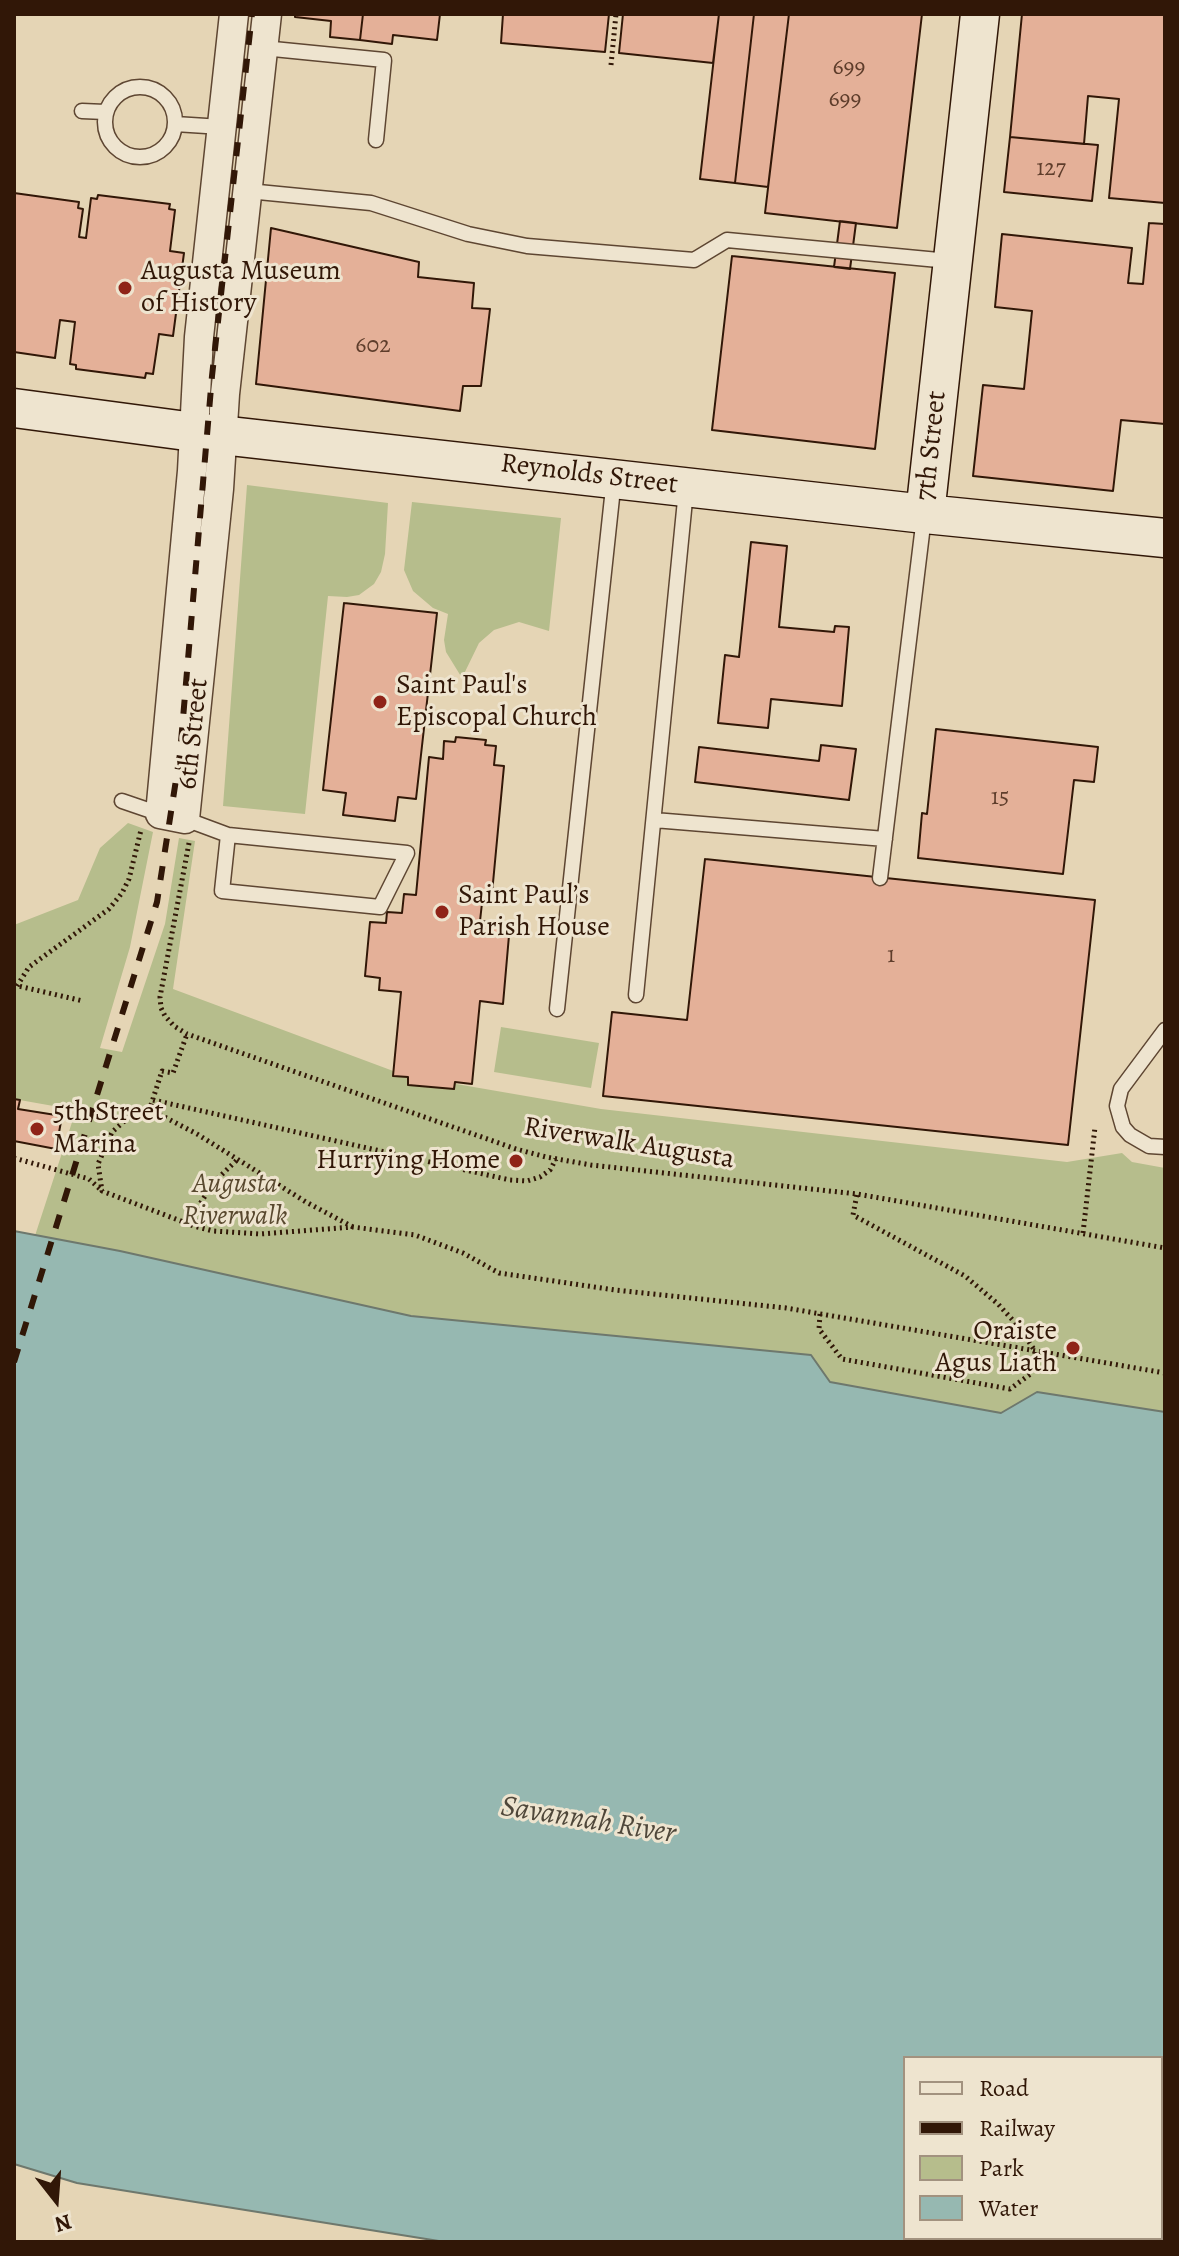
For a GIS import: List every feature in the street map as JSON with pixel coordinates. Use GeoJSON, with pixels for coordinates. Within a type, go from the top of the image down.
{"type":"FeatureCollection","features":[{"type":"Feature","properties":{"kind":"main road","name":"7th Street"},"geometry":{"type":"LineString","coordinates":[[925,514],[980,14]]}},
{"type":"Feature","properties":{"kind":"main road","name":"Reynolds Street"},"geometry":{"type":"LineString","coordinates":[[14,408],[925,514],[1165,538]]}},
{"type":"Feature","properties":{"kind":"street","name":"6th Street"},"geometry":{"type":"LineString","coordinates":[[172,817],[209,433],[199,337],[234,14]]}},
{"type":"Feature","properties":{"kind":"street","name":"6th Street"},"geometry":{"type":"LineString","coordinates":[[209,433],[225,394],[267,14]]}},
{"type":"Feature","properties":{"kind":"lane"},"geometry":{"type":"LineString","coordinates":[[263,48],[384,60],[376,140]]}},
{"type":"Feature","properties":{"kind":"lane"},"geometry":{"type":"LineString","coordinates":[[135,86],[148,87],[168,101],[174,112],[175,124],[167,144],[159,152],[138,158],[117,150],[110,142],[105,132],[105,112],[114,97],[123,90],[135,86]]}},
{"type":"Feature","properties":{"kind":"lane"},"geometry":{"type":"LineString","coordinates":[[82,111],[105,112]]}},
{"type":"Feature","properties":{"kind":"lane"},"geometry":{"type":"LineString","coordinates":[[175,124],[222,127]]}},
{"type":"Feature","properties":{"kind":"lane"},"geometry":{"type":"LineString","coordinates":[[248,191],[371,203],[468,234],[527,246],[694,260],[727,240],[952,262]]}},
{"type":"Feature","properties":{"kind":"lane"},"geometry":{"type":"LineString","coordinates":[[557,1009],[614,478]]}},
{"type":"Feature","properties":{"kind":"lane"},"geometry":{"type":"LineString","coordinates":[[636,995],[687,487]]}},
{"type":"Feature","properties":{"kind":"lane","name":"7th Street"},"geometry":{"type":"LineString","coordinates":[[880,878],[925,514]]}},
{"type":"Feature","properties":{"kind":"lane"},"geometry":{"type":"LineString","coordinates":[[122,801],[228,835],[407,853],[380,907],[222,891],[228,835]]}},
{"type":"Feature","properties":{"kind":"lane"},"geometry":{"type":"LineString","coordinates":[[654,820],[885,839]]}},
{"type":"Feature","properties":{"kind":"lane"},"geometry":{"type":"LineString","coordinates":[[1165,1030],[1121,1089],[1117,1106],[1123,1127],[1130,1135],[1149,1146],[1165,1147]]}},
{"type":"Feature","properties":{"kind":"path"},"geometry":{"type":"LineString","coordinates":[[611,65],[616,14]]}},
{"type":"Feature","properties":{"kind":"path"},"geometry":{"type":"LineString","coordinates":[[83,1001],[15,986],[29,967],[109,909],[129,879],[141,828],[172,817]]}},
{"type":"Feature","properties":{"kind":"path","name":"Riverwalk Augusta"},"geometry":{"type":"LineString","coordinates":[[172,817],[189,846],[160,997],[165,1016],[187,1034],[516,1149],[556,1159],[857,1194],[1165,1248]]}},
{"type":"Feature","properties":{"kind":"path"},"geometry":{"type":"LineString","coordinates":[[149,1111],[162,1071],[173,1073],[187,1034]]}},
{"type":"Feature","properties":{"kind":"path"},"geometry":{"type":"LineString","coordinates":[[153,1100],[510,1180],[527,1181],[540,1177],[550,1170],[556,1159]]}},
{"type":"Feature","properties":{"kind":"path"},"geometry":{"type":"LineString","coordinates":[[89,1179],[112,1132],[137,1110],[149,1111],[197,1134],[306,1202],[353,1227]]}},
{"type":"Feature","properties":{"kind":"path"},"geometry":{"type":"LineString","coordinates":[[1083,1233],[1095,1127]]}},
{"type":"Feature","properties":{"kind":"path"},"geometry":{"type":"LineString","coordinates":[[14,1158],[34,1161],[89,1179],[102,1191],[213,1231],[260,1234],[353,1227],[415,1235],[463,1253],[499,1273],[820,1314],[1165,1373]]}},
{"type":"Feature","properties":{"kind":"path"},"geometry":{"type":"LineString","coordinates":[[194,1226],[198,1207],[214,1182],[238,1159]]}},
{"type":"Feature","properties":{"kind":"path"},"geometry":{"type":"LineString","coordinates":[[98,1164],[102,1191]]}},
{"type":"Feature","properties":{"kind":"path"},"geometry":{"type":"LineString","coordinates":[[820,1314],[819,1329],[842,1359],[1010,1389],[1032,1373],[1035,1351],[998,1304],[965,1276],[853,1215],[857,1194]]}},
{"type":"Feature","properties":{"kind":"green space"},"geometry":{"type":"Polygon","coordinates":[[[247,485],[388,503],[385,554],[381,572],[374,584],[359,595],[328,596],[305,814],[223,806],[247,485]]]}},
{"type":"Feature","properties":{"kind":"green space"},"geometry":{"type":"Polygon","coordinates":[[[412,502],[561,518],[549,631],[519,622],[494,630],[479,643],[462,678],[446,652],[444,640],[448,614],[433,608],[413,591],[404,570],[412,502]]]}},
{"type":"Feature","properties":{"kind":"green space","name":"Augusta Riverwalk"},"geometry":{"type":"Polygon","coordinates":[[[128,823],[153,832],[130,947],[100,1048],[122,1052],[165,924],[179,838],[195,841],[173,989],[404,1075],[601,1109],[1067,1162],[1122,1153],[1132,1162],[1165,1168],[1165,1523],[14,1300],[76,1110],[14,1099],[14,925],[78,900],[100,848],[128,823]]]}},
{"type":"Feature","properties":{"kind":"green space"},"geometry":{"type":"Polygon","coordinates":[[[501,1027],[599,1043],[591,1088],[494,1072],[501,1027]]]}},
{"type":"Feature","properties":{"kind":"water","name":"Savannah River"},"geometry":{"type":"Polygon","coordinates":[[[14,1231],[120,1251],[411,1316],[811,1355],[830,1382],[1001,1413],[1037,1392],[1165,1412],[1165,2242],[445,2242],[77,2183],[14,2164],[14,1231]]]}},
{"type":"Feature","properties":{"kind":"building"},"geometry":{"type":"Polygon","coordinates":[[[295,14],[363,14],[360,40],[330,37],[331,21],[295,17],[295,14]]]}},
{"type":"Feature","properties":{"kind":"building"},"geometry":{"type":"Polygon","coordinates":[[[363,14],[440,14],[437,40],[393,35],[392,44],[360,40],[363,14]]]}},
{"type":"Feature","properties":{"kind":"building"},"geometry":{"type":"Polygon","coordinates":[[[503,14],[609,14],[605,52],[501,43],[503,14]]]}},
{"type":"Feature","properties":{"kind":"building"},"geometry":{"type":"Polygon","coordinates":[[[623,14],[719,14],[713,63],[619,53],[623,14]]]}},
{"type":"Feature","properties":{"kind":"building"},"geometry":{"type":"Polygon","coordinates":[[[719,14],[754,14],[735,183],[700,179],[719,14]]]}},
{"type":"Feature","properties":{"kind":"building"},"geometry":{"type":"Polygon","coordinates":[[[754,14],[789,14],[768,187],[735,183],[754,14]]]}},
{"type":"Feature","properties":{"kind":"building"},"geometry":{"type":"Polygon","coordinates":[[[789,14],[922,14],[897,228],[765,213],[789,14]]]}},
{"type":"Feature","properties":{"kind":"building"},"geometry":{"type":"Polygon","coordinates":[[[1022,14],[1165,14],[1165,203],[1109,198],[1119,99],[1088,96],[1084,144],[1010,137],[1022,14]]]}},
{"type":"Feature","properties":{"kind":"building"},"geometry":{"type":"Polygon","coordinates":[[[1010,137],[1098,145],[1092,201],[1004,192],[1010,137]]]}},
{"type":"Feature","properties":{"kind":"building"},"geometry":{"type":"Polygon","coordinates":[[[14,193],[79,202],[78,208],[83,209],[79,237],[86,238],[91,198],[97,199],[98,195],[170,204],[169,209],[175,210],[170,251],[184,253],[173,336],[159,334],[153,374],[146,373],[145,378],[76,369],[76,365],[70,364],[75,322],[60,320],[55,358],[14,352],[14,193]]]}},
{"type":"Feature","properties":{"kind":"building"},"geometry":{"type":"Polygon","coordinates":[[[840,221],[856,223],[850,269],[834,267],[840,221]]]}},
{"type":"Feature","properties":{"kind":"building"},"geometry":{"type":"Polygon","coordinates":[[[1149,223],[1165,224],[1165,424],[1121,420],[1113,491],[973,476],[983,385],[1024,389],[1032,311],[995,307],[1002,234],[1132,248],[1128,283],[1143,284],[1149,223]]]}},
{"type":"Feature","properties":{"kind":"building"},"geometry":{"type":"Polygon","coordinates":[[[271,228],[419,262],[418,277],[474,283],[472,308],[490,309],[481,386],[463,386],[460,411],[256,384],[271,228]]]}},
{"type":"Feature","properties":{"kind":"building"},"geometry":{"type":"Polygon","coordinates":[[[732,256],[895,273],[875,449],[712,430],[732,256]]]}},
{"type":"Feature","properties":{"kind":"building"},"geometry":{"type":"Polygon","coordinates":[[[751,542],[787,546],[779,627],[834,632],[835,626],[849,627],[842,706],[771,699],[768,728],[718,723],[725,655],[739,657],[751,542]]]}},
{"type":"Feature","properties":{"kind":"building","name":"Saint Paul's Episcopal Church"},"geometry":{"type":"Polygon","coordinates":[[[344,603],[437,613],[416,799],[398,797],[395,821],[343,815],[346,793],[323,790],[344,603]]]}},
{"type":"Feature","properties":{"kind":"building"},"geometry":{"type":"Polygon","coordinates":[[[936,729],[1098,747],[1094,782],[1074,780],[1063,874],[918,858],[922,813],[927,814],[936,729]]]}},
{"type":"Feature","properties":{"kind":"building","name":"Saint Paul’s Parish House"},"geometry":{"type":"Polygon","coordinates":[[[456,737],[486,740],[485,745],[496,746],[494,765],[504,766],[491,904],[482,903],[480,921],[510,924],[503,1004],[480,1001],[472,1084],[455,1082],[454,1089],[408,1085],[408,1077],[393,1076],[401,992],[379,990],[380,978],[365,976],[370,922],[386,923],[387,912],[402,913],[404,894],[416,895],[429,757],[443,759],[444,741],[455,742],[456,737]]]}},
{"type":"Feature","properties":{"kind":"building"},"geometry":{"type":"Polygon","coordinates":[[[821,745],[856,749],[849,800],[695,782],[699,747],[819,761],[821,745]]]}},
{"type":"Feature","properties":{"kind":"building"},"geometry":{"type":"Polygon","coordinates":[[[705,859],[1095,900],[1068,1145],[603,1096],[612,1012],[687,1020],[705,859]]]}},
{"type":"Feature","properties":{"kind":"building","name":"5th Street Marina"},"geometry":{"type":"Polygon","coordinates":[[[14,1099],[20,1100],[18,1109],[62,1116],[56,1149],[14,1141],[14,1099]]]}},
{"type":"Feature","properties":{"kind":"railway"},"geometry":{"type":"LineString","coordinates":[[14,1362],[157,902],[180,754],[212,376],[252,14]]}},
{"type":"Feature","properties":{"kind":"place","name":"Augusta Museum of History"},"geometry":{"type":"Point","coordinates":[125,288]}},
{"type":"Feature","properties":{"kind":"place","name":"Saint Paul's Episcopal Church"},"geometry":{"type":"Point","coordinates":[380,702]}},
{"type":"Feature","properties":{"kind":"place","name":"Saint Paul’s Parish House"},"geometry":{"type":"Point","coordinates":[442,912]}},
{"type":"Feature","properties":{"kind":"place","name":"5th Street Marina"},"geometry":{"type":"Point","coordinates":[37,1129]}},
{"type":"Feature","properties":{"kind":"place","name":"Hurrying Home"},"geometry":{"type":"Point","coordinates":[516,1161]}},
{"type":"Feature","properties":{"kind":"place","name":"Oraiste Agus Liath"},"geometry":{"type":"Point","coordinates":[1073,1348]}}]}
